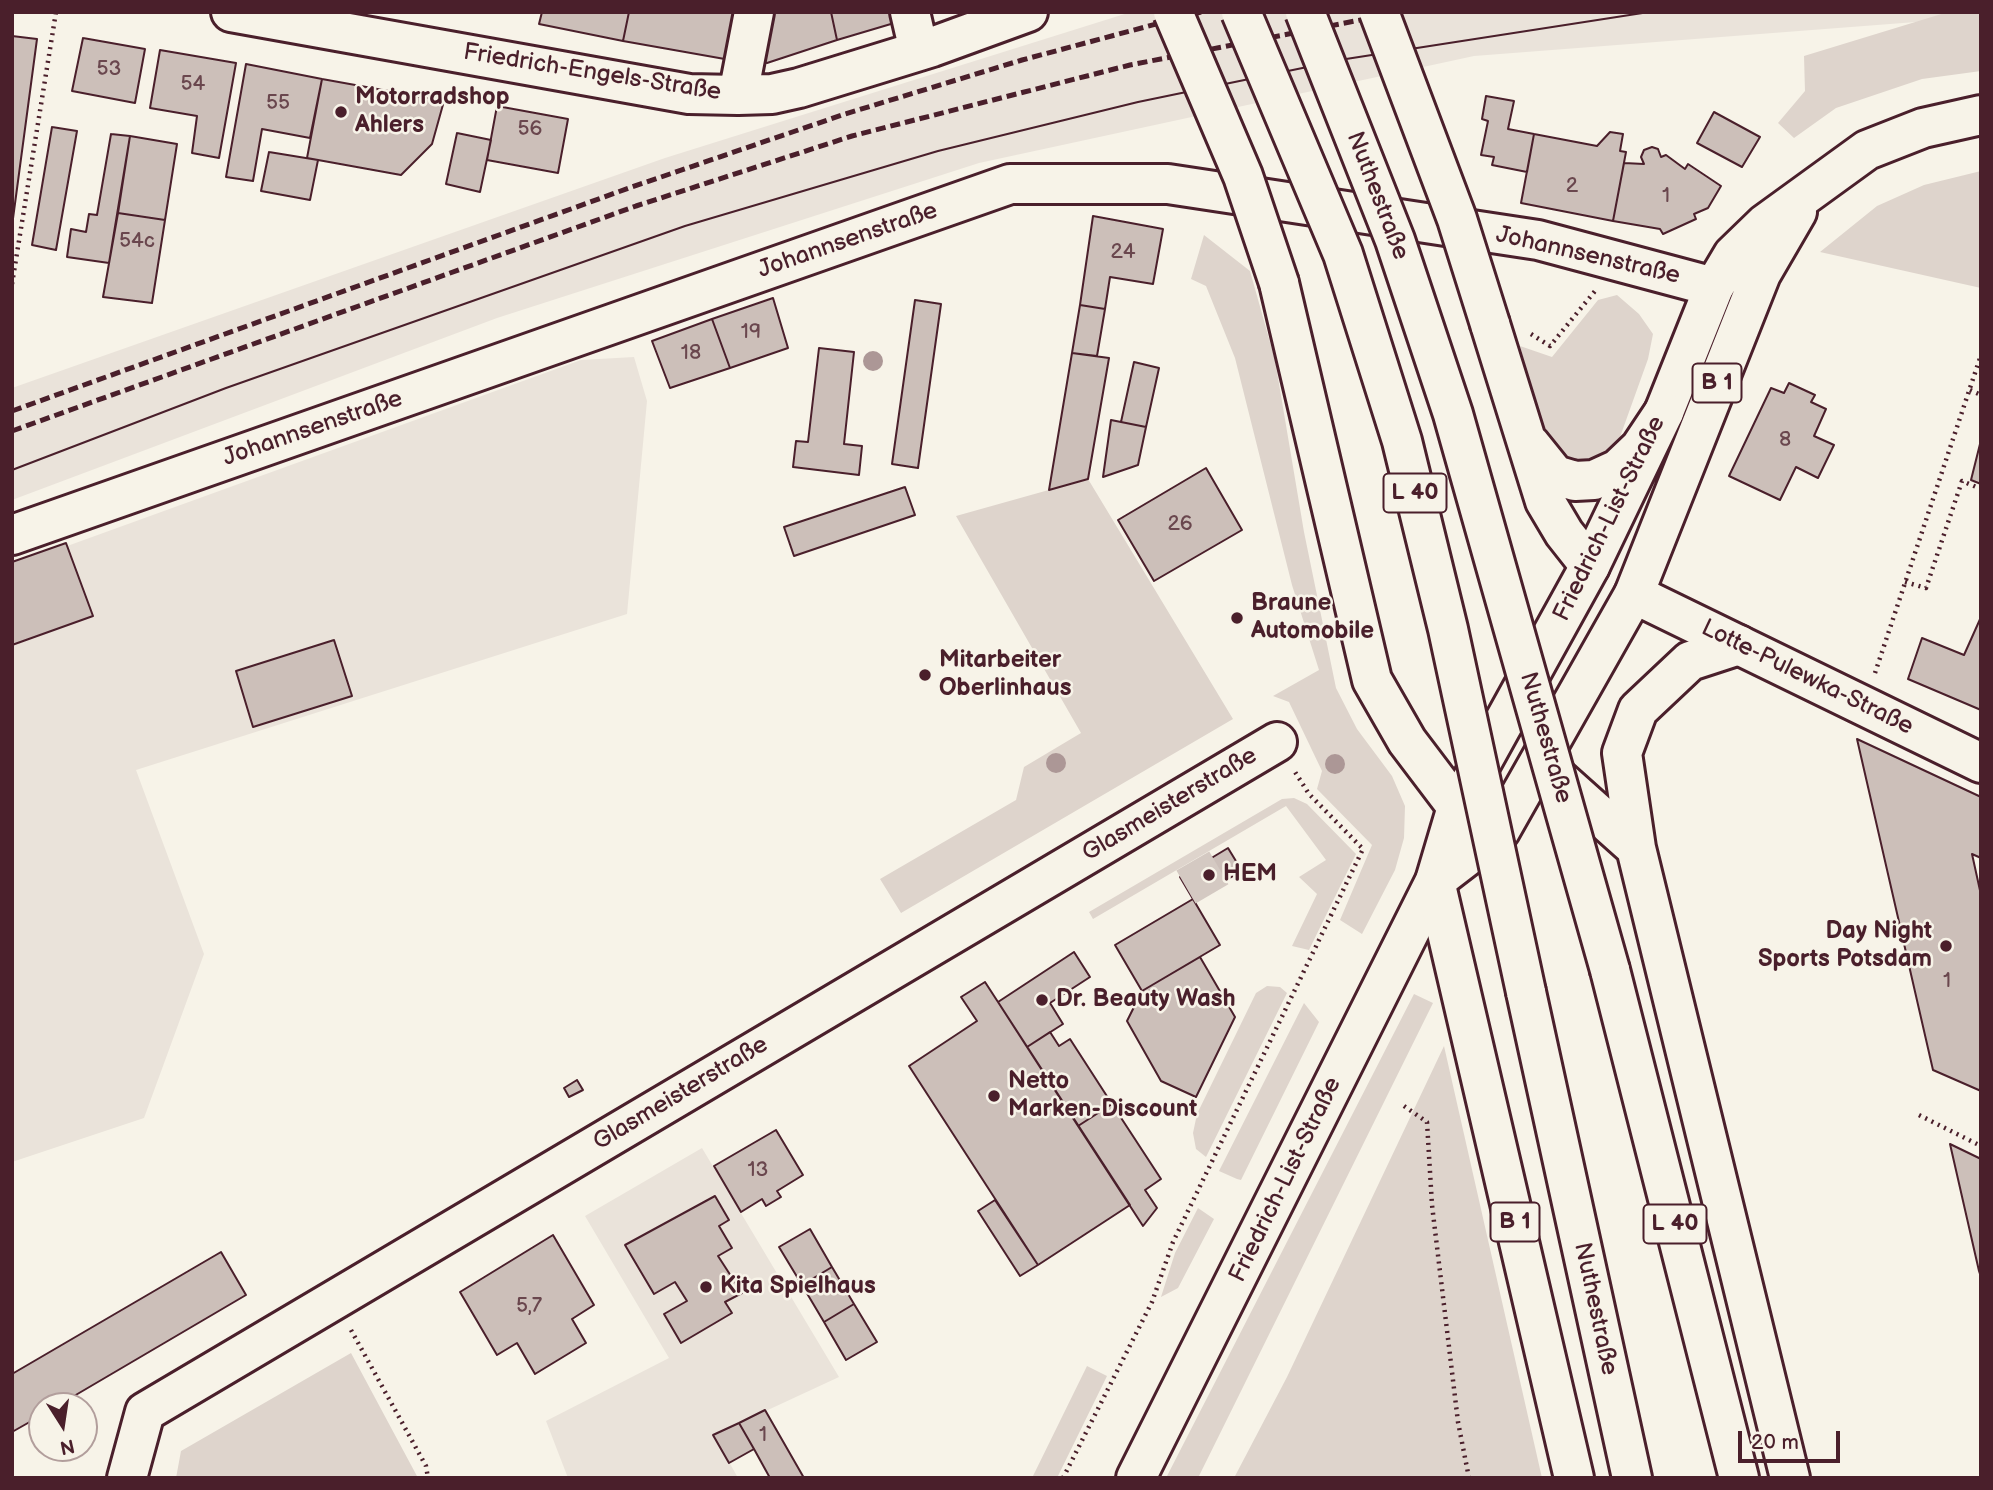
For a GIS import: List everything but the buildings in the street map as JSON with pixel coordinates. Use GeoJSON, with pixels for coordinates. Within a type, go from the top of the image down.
{"type":"FeatureCollection","features":[{"type":"Feature","properties":{"kind":"main road","name":"Friedrich-Engels-Straße"},"geometry":{"type":"LineString","coordinates":[[232,12],[689,94],[738,95],[772,94],[799,88],[919,51],[1028,12]]}},
{"type":"Feature","properties":{"kind":"main road"},"geometry":{"type":"LineString","coordinates":[[738,95],[754,12]]}},
{"type":"Feature","properties":{"kind":"main road"},"geometry":{"type":"LineString","coordinates":[[910,12],[919,51]]}},
{"type":"Feature","properties":{"kind":"main road"},"geometry":{"type":"LineString","coordinates":[[1173,12],[1243,176],[1279,283],[1372,680],[1406,741],[1457,807],[1500,831]]}},
{"type":"Feature","properties":{"kind":"main road","name":"Nuthestraße"},"geometry":{"type":"LineString","coordinates":[[1241,12],[1343,254],[1402,441],[1448,629],[1632,1478]]}},
{"type":"Feature","properties":{"kind":"main road","name":"Nuthestraße"},"geometry":{"type":"LineString","coordinates":[[1305,12],[1395,240],[1453,414],[1611,970],[1739,1478]]}},
{"type":"Feature","properties":{"kind":"main road"},"geometry":{"type":"LineString","coordinates":[[1379,12],[1457,219],[1521,430],[1538,458],[1555,475],[1575,481],[1594,480],[1626,462],[1640,448],[1664,412]]}},
{"type":"Feature","properties":{"kind":"main road","name":"Friedrich-List-Straße"},"geometry":{"type":"LineString","coordinates":[[1136,1478],[1435,881],[1457,807],[1590,566],[1664,412],[1714,287],[1733,255],[1819,182],[1867,150],[1923,128],[1981,115]]}},
{"type":"Feature","properties":{"kind":"main road","name":"Friedrich-List-Straße"},"geometry":{"type":"LineString","coordinates":[[1435,881],[1500,831],[1634,594],[1761,274],[1786,226],[1819,182]]}},
{"type":"Feature","properties":{"kind":"main road","name":"Johannsenstraße"},"geometry":{"type":"LineString","coordinates":[[12,535],[1010,184],[1168,184],[1538,240],[1714,287]]}},
{"type":"Feature","properties":{"kind":"main road","name":"Lotte-Pulewka-Straße"},"geometry":{"type":"LineString","coordinates":[[1521,430],[1545,501],[1564,533],[1590,566],[1634,594],[1981,763]]}},
{"type":"Feature","properties":{"kind":"main road"},"geometry":{"type":"LineString","coordinates":[[1739,645],[1690,661],[1637,710],[1622,753],[1636,848],[1790,1478]]}},
{"type":"Feature","properties":{"kind":"main road","name":"Glasmeisterstraße"},"geometry":{"type":"LineString","coordinates":[[127,1478],[145,1412],[1277,742]]}},
{"type":"Feature","properties":{"kind":"main road"},"geometry":{"type":"LineString","coordinates":[[1539,762],[1636,848]]}},
{"type":"Feature","properties":{"kind":"main road","name":"B 1"},"geometry":{"type":"LineString","coordinates":[[1435,881],[1574,1478]]}},
{"type":"Feature","properties":{"kind":"path"},"geometry":{"type":"LineString","coordinates":[[12,284],[56,12]]}},
{"type":"Feature","properties":{"kind":"path"},"geometry":{"type":"LineString","coordinates":[[1549,346],[1591,299]]}},
{"type":"Feature","properties":{"kind":"path"},"geometry":{"type":"LineString","coordinates":[[1864,705],[1981,355]]}},
{"type":"Feature","properties":{"kind":"path"},"geometry":{"type":"LineString","coordinates":[[1970,390],[1981,395]]}},
{"type":"Feature","properties":{"kind":"path"},"geometry":{"type":"LineString","coordinates":[[1905,582],[1926,588],[1962,481],[1981,489]]}},
{"type":"Feature","properties":{"kind":"path"},"geometry":{"type":"LineString","coordinates":[[1063,1478],[1152,1301],[1173,1242],[1363,849],[1309,794],[1277,742]]}},
{"type":"Feature","properties":{"kind":"path"},"geometry":{"type":"LineString","coordinates":[[1404,1106],[1427,1122],[1434,1219],[1458,1422],[1469,1478]]}},
{"type":"Feature","properties":{"kind":"path"},"geometry":{"type":"LineString","coordinates":[[1919,1115],[1981,1146]]}},
{"type":"Feature","properties":{"kind":"path"},"geometry":{"type":"LineString","coordinates":[[335,1299],[425,1466],[428,1478]]}},
{"type":"Feature","properties":{"kind":"shaded area"},"geometry":{"type":"Polygon","coordinates":[[[1131,12],[1981,12],[1981,17],[1474,56],[979,163],[497,318],[12,500],[12,388],[665,158],[1131,12]]]}},
{"type":"Feature","properties":{"kind":"shaded area"},"geometry":{"type":"Polygon","coordinates":[[[1948,12],[1981,12],[1981,71],[1922,79],[1836,108],[1794,138],[1778,123],[1805,91],[1804,56],[1948,12]]]}},
{"type":"Feature","properties":{"kind":"shaded area"},"geometry":{"type":"Polygon","coordinates":[[[1981,171],[1981,288],[1820,252],[1877,206],[1924,185],[1981,171]]]}},
{"type":"Feature","properties":{"kind":"shaded area"},"geometry":{"type":"Polygon","coordinates":[[[1204,235],[1250,271],[1275,360],[1304,532],[1336,688],[1357,729],[1392,776],[1405,806],[1404,838],[1395,870],[1362,934],[1340,920],[1372,845],[1317,789],[1322,771],[1289,702],[1273,696],[1319,670],[1292,585],[1235,358],[1206,286],[1191,279],[1204,235]]]}},
{"type":"Feature","properties":{"kind":"shaded area"},"geometry":{"type":"Polygon","coordinates":[[[1617,295],[1639,314],[1653,334],[1648,359],[1620,437],[1600,456],[1580,460],[1561,455],[1544,435],[1520,346],[1552,357],[1598,300],[1617,295]]]}},
{"type":"Feature","properties":{"kind":"shaded area"},"geometry":{"type":"Polygon","coordinates":[[[634,357],[647,401],[627,614],[136,770],[204,954],[144,1118],[12,1162],[12,566],[581,360],[634,357]]]}},
{"type":"Feature","properties":{"kind":"shaded area"},"geometry":{"type":"Polygon","coordinates":[[[1088,479],[1233,719],[901,913],[880,879],[1016,800],[1024,767],[1081,733],[956,516],[1088,479]]]}},
{"type":"Feature","properties":{"kind":"shaded area"},"geometry":{"type":"Polygon","coordinates":[[[1294,798],[1307,804],[1356,854],[1309,950],[1292,946],[1317,894],[1299,877],[1326,860],[1286,806],[1093,919],[1089,912],[1282,799],[1294,798]]]}},
{"type":"Feature","properties":{"kind":"shaded area"},"geometry":{"type":"Polygon","coordinates":[[[1267,986],[1280,987],[1287,993],[1206,1157],[1196,1149],[1193,1133],[1197,1114],[1256,993],[1267,986]]]}},
{"type":"Feature","properties":{"kind":"shaded area"},"geometry":{"type":"Polygon","coordinates":[[[1414,994],[1433,1003],[1198,1478],[1166,1478],[1414,994]]]}},
{"type":"Feature","properties":{"kind":"shaded area"},"geometry":{"type":"Polygon","coordinates":[[[1304,1003],[1319,1022],[1241,1180],[1237,1179],[1219,1171],[1304,1003]]]}},
{"type":"Feature","properties":{"kind":"shaded area"},"geometry":{"type":"Polygon","coordinates":[[[1444,1046],[1542,1478],[1234,1478],[1287,1377],[1444,1046]]]}},
{"type":"Feature","properties":{"kind":"shaded area","name":"Kita Spielhaus"},"geometry":{"type":"Polygon","coordinates":[[[702,1148],[839,1377],[714,1435],[738,1478],[568,1478],[546,1421],[669,1358],[585,1216],[702,1148]]]}},
{"type":"Feature","properties":{"kind":"shaded area"},"geometry":{"type":"Polygon","coordinates":[[[1198,1208],[1214,1219],[1178,1288],[1161,1297],[1175,1253],[1198,1208]]]}},
{"type":"Feature","properties":{"kind":"shaded area"},"geometry":{"type":"Polygon","coordinates":[[[351,1353],[418,1478],[176,1478],[181,1451],[351,1353]]]}},
{"type":"Feature","properties":{"kind":"shaded area"},"geometry":{"type":"Polygon","coordinates":[[[1087,1366],[1107,1376],[1057,1478],[1032,1478],[1087,1366]]]}},
{"type":"Feature","properties":{"kind":"tunnel"},"geometry":{"type":"LineString","coordinates":[[1186,887],[1234,859]]}},
{"type":"Feature","properties":{"kind":"tram line"},"geometry":{"type":"LineString","coordinates":[[12,470],[226,388],[685,226],[938,151],[1138,102],[1346,59],[1649,12]]}},
{"type":"Feature","properties":{"kind":"railway"},"geometry":{"type":"LineString","coordinates":[[12,411],[629,188],[845,114],[1022,60],[1201,12]]}},
{"type":"Feature","properties":{"kind":"railway"},"geometry":{"type":"LineString","coordinates":[[12,431],[636,206],[852,136],[1130,65],[1401,12]]}},
{"type":"Feature","properties":{"kind":"place","name":"Motorradshop Ahlers"},"geometry":{"type":"Point","coordinates":[341,112]}},
{"type":"Feature","properties":{"kind":"place","name":"Braune Automobile"},"geometry":{"type":"Point","coordinates":[1237,618]}},
{"type":"Feature","properties":{"kind":"place","name":"Mitarbeiter Oberlinhaus"},"geometry":{"type":"Point","coordinates":[925,675]}},
{"type":"Feature","properties":{"kind":"place","name":"HEM"},"geometry":{"type":"Point","coordinates":[1209,875]}},
{"type":"Feature","properties":{"kind":"place","name":"Day Night Sports Potsdam"},"geometry":{"type":"Point","coordinates":[1946,946]}},
{"type":"Feature","properties":{"kind":"place","name":"Dr. Beauty Wash"},"geometry":{"type":"Point","coordinates":[1042,1000]}},
{"type":"Feature","properties":{"kind":"place","name":"Netto Marken-Discount"},"geometry":{"type":"Point","coordinates":[994,1096]}},
{"type":"Feature","properties":{"kind":"place","name":"Kita Spielhaus"},"geometry":{"type":"Point","coordinates":[706,1287]}}]}
